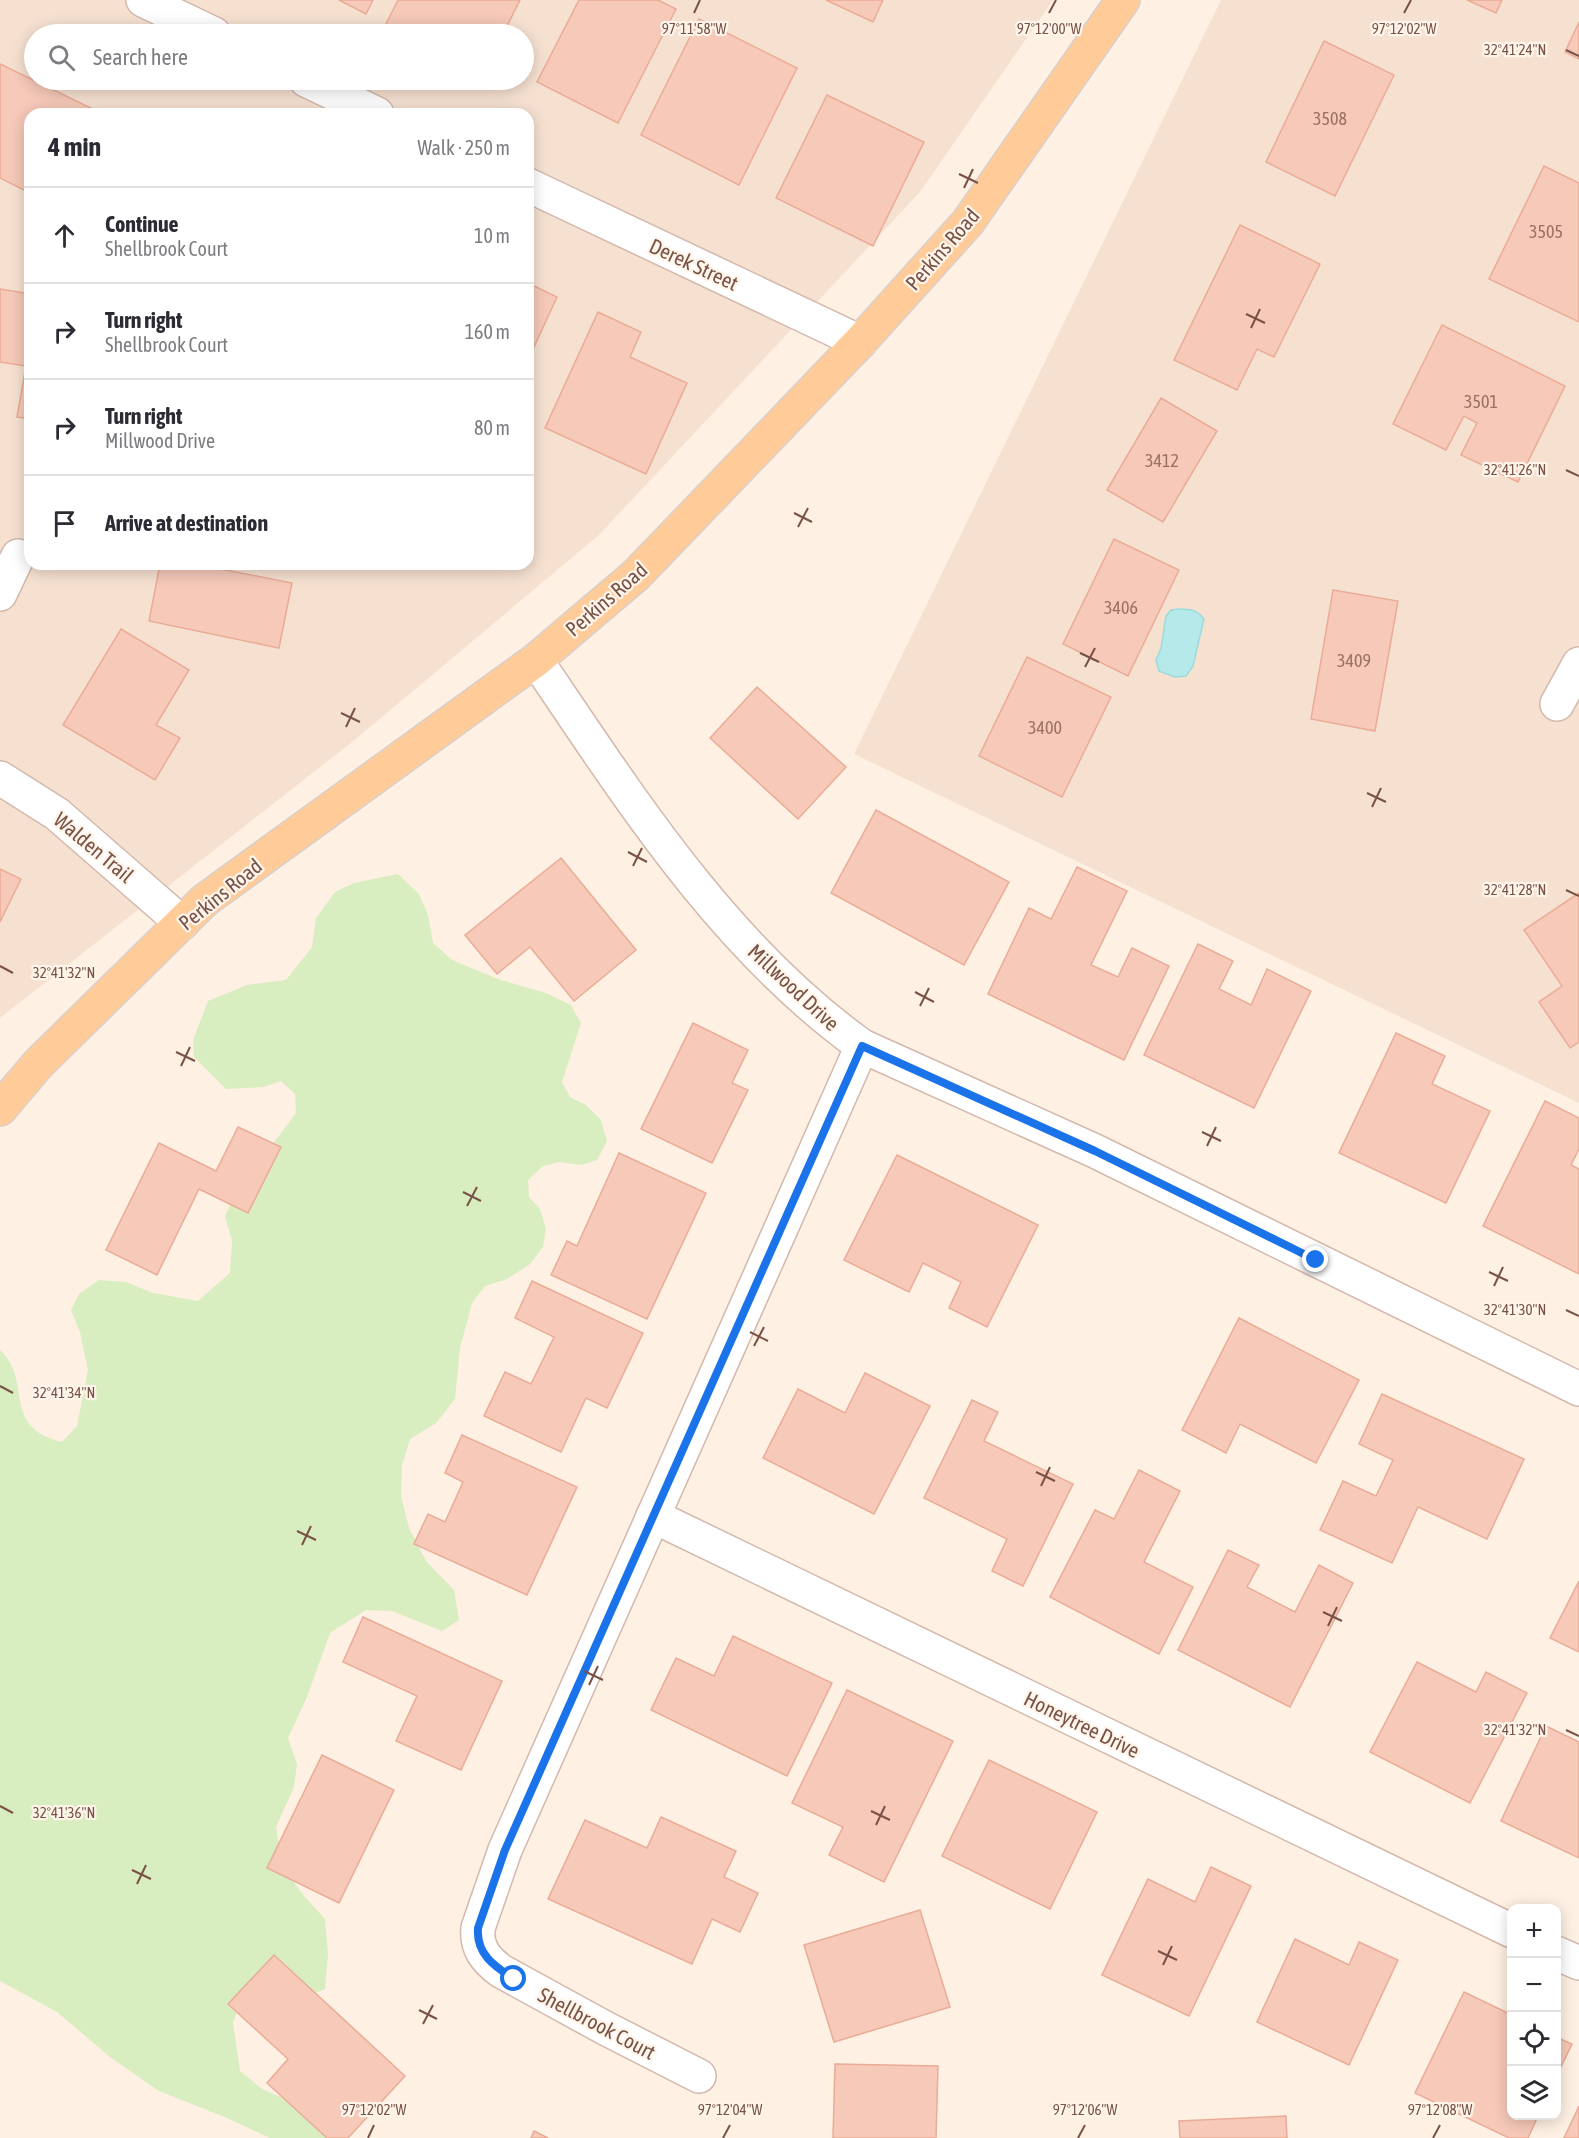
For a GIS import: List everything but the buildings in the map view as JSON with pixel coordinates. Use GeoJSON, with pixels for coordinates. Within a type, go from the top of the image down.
{"type":"FeatureCollection","features":[{"type":"Feature","properties":{"kind":"main road","name":"Perkins Road"},"geometry":{"type":"LineString","coordinates":[[0,1109],[38,1064],[205,900],[536,660],[636,574],[860,342],[968,222],[1123,0]]}},
{"type":"Feature","properties":{"kind":"street"},"geometry":{"type":"LineString","coordinates":[[143,0],[193,24]]}},
{"type":"Feature","properties":{"kind":"street"},"geometry":{"type":"LineString","coordinates":[[327,90],[364,108]]}},
{"type":"Feature","properties":{"kind":"street","name":"Derek Street"},"geometry":{"type":"LineString","coordinates":[[534,188],[860,342]]}},
{"type":"Feature","properties":{"kind":"street"},"geometry":{"type":"LineString","coordinates":[[0,594],[18,556]]}},
{"type":"Feature","properties":{"kind":"street","name":"Millwood Drive"},"geometry":{"type":"LineString","coordinates":[[536,660],[649,826],[692,881],[784,982],[830,1023],[862,1046],[1095,1151],[1579,1389]]}},
{"type":"Feature","properties":{"kind":"street"},"geometry":{"type":"LineString","coordinates":[[1557,704],[1579,664]]}},
{"type":"Feature","properties":{"kind":"street","name":"Walden Trail"},"geometry":{"type":"LineString","coordinates":[[0,778],[57,814],[182,923]]}},
{"type":"Feature","properties":{"kind":"street","name":"Shellbrook Court"},"geometry":{"type":"LineString","coordinates":[[699,2076],[514,1979],[486,1958],[477,1936],[478,1928],[505,1850],[862,1046]]}},
{"type":"Feature","properties":{"kind":"street","name":"Honeytree Drive"},"geometry":{"type":"LineString","coordinates":[[653,1516],[1507,1929]]}},
{"type":"Feature","properties":{"kind":"street"},"geometry":{"type":"LineString","coordinates":[[1561,1955],[1579,1964]]}},
{"type":"Feature","properties":{"kind":"shaded area"},"geometry":{"type":"Polygon","coordinates":[[[0,0],[1053,0],[920,192],[598,536],[352,742],[0,1018],[0,0]]]}},
{"type":"Feature","properties":{"kind":"shaded area"},"geometry":{"type":"Polygon","coordinates":[[[1221,0],[1579,0],[1579,1103],[854,754],[1221,0]]]}},
{"type":"Feature","properties":{"kind":"green space"},"geometry":{"type":"Polygon","coordinates":[[[398,874],[419,894],[428,915],[433,943],[452,960],[498,979],[546,993],[571,1005],[581,1023],[562,1082],[570,1097],[586,1105],[601,1120],[607,1141],[597,1160],[582,1165],[559,1162],[543,1166],[528,1180],[529,1197],[540,1209],[546,1229],[543,1247],[530,1264],[507,1279],[485,1286],[472,1303],[460,1348],[455,1399],[436,1423],[410,1439],[402,1465],[401,1496],[409,1528],[426,1561],[454,1590],[459,1620],[442,1631],[392,1611],[366,1610],[330,1633],[307,1697],[288,1738],[297,1764],[294,1787],[276,1827],[282,1866],[304,1896],[325,1919],[328,1954],[325,1989],[302,1999],[242,1997],[233,2023],[240,2071],[262,2089],[299,2105],[331,2138],[270,2138],[159,2091],[110,2057],[57,2012],[0,1981],[0,1350],[10,1363],[24,1415],[31,1426],[43,1435],[62,1442],[77,1426],[88,1370],[80,1332],[71,1310],[79,1294],[99,1280],[126,1282],[153,1293],[198,1301],[230,1273],[232,1241],[225,1216],[236,1193],[296,1113],[295,1094],[281,1081],[264,1087],[226,1089],[194,1057],[193,1040],[208,1001],[247,985],[286,980],[312,947],[316,918],[335,892],[354,883],[398,874]]]}},
{"type":"Feature","properties":{"kind":"water"},"geometry":{"type":"Polygon","coordinates":[[[1171,610],[1194,611],[1204,619],[1193,666],[1186,676],[1175,677],[1159,671],[1156,660],[1161,648],[1166,616],[1171,610]]]}},
{"type":"Feature","properties":{"kind":"route"},"geometry":{"type":"LineString","coordinates":[[514,1979],[486,1958],[477,1936],[505,1850],[862,1046],[1095,1151],[1316,1260]]}}]}
